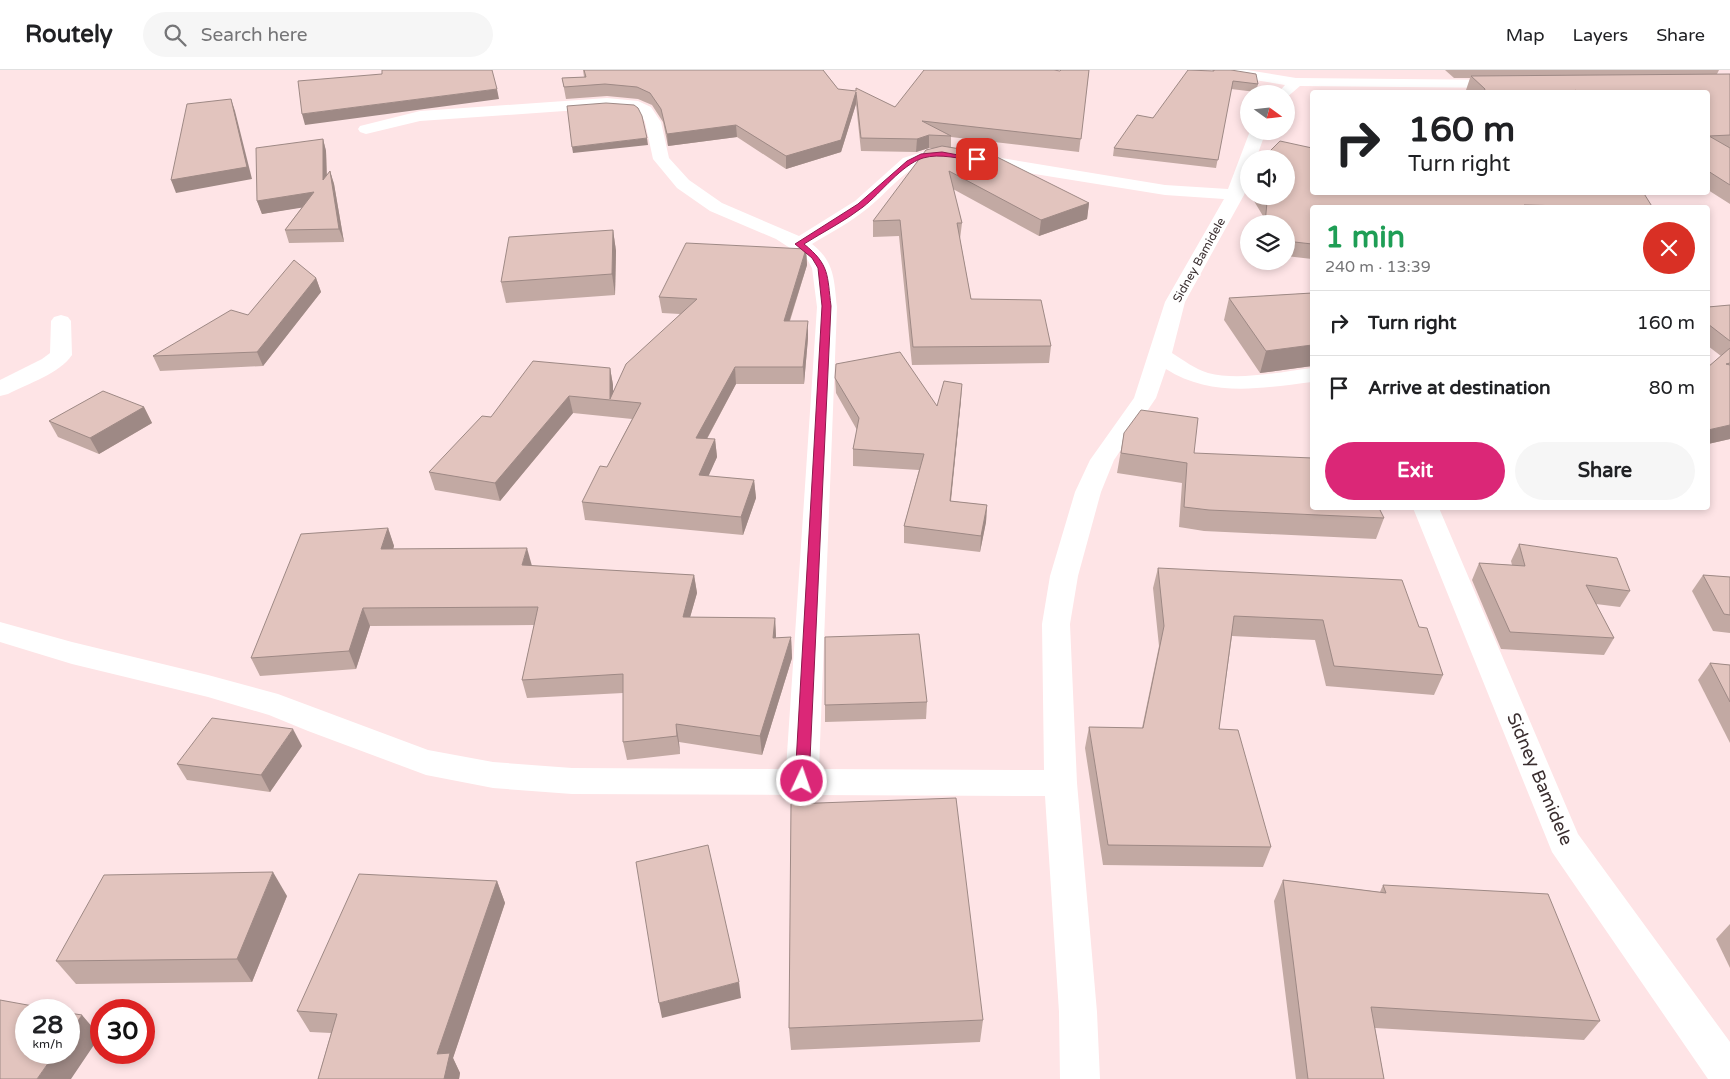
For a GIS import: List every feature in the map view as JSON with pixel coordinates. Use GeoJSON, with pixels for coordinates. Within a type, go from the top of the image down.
{"type":"FeatureCollection","features":[{"type":"Feature","properties":{"kind":"street"},"geometry":{"type":"LineString","coordinates":[[1218,70],[1296,82],[1524,84]]}},
{"type":"Feature","properties":{"kind":"street"},"geometry":{"type":"LineString","coordinates":[[1293,85],[1296,82]]}},
{"type":"Feature","properties":{"kind":"street"},"geometry":{"type":"LineString","coordinates":[[366,129],[420,116],[571,105],[632,104],[646,110],[653,122],[661,159],[683,184],[716,207],[799,244],[815,256],[822,268],[827,306],[802,781]]}},
{"type":"Feature","properties":{"kind":"street","name":"Sidney Bamidele"},"geometry":{"type":"LineString","coordinates":[[1080,1079],[1078,1012],[1061,783],[1056,624],[1064,576],[1088,492],[1102,460],[1145,398],[1175,302],[1235,195],[1255,140]]}},
{"type":"Feature","properties":{"kind":"street"},"geometry":{"type":"LineString","coordinates":[[799,244],[861,205],[909,162],[929,155],[942,154],[977,159],[1164,190],[1235,195]]}},
{"type":"Feature","properties":{"kind":"street"},"geometry":{"type":"LineString","coordinates":[[0,389],[50,364],[60,355],[61,321]]}},
{"type":"Feature","properties":{"kind":"street"},"geometry":{"type":"LineString","coordinates":[[1160,355],[1188,373],[1218,382],[1273,380],[1310,375]]}},
{"type":"Feature","properties":{"kind":"street","name":"Sidney Bamidele"},"geometry":{"type":"LineString","coordinates":[[1427,510],[1564,842],[1707,1042],[1730,1078]]}},
{"type":"Feature","properties":{"kind":"street"},"geometry":{"type":"LineString","coordinates":[[0,632],[72,653],[208,686],[278,706],[426,762],[492,775],[572,781],[1061,783]]}},
{"type":"Feature","properties":{"kind":"building"},"geometry":{"type":"Polygon","coordinates":[[[382,70],[492,70],[497,89],[302,114],[298,81],[382,74],[382,70]]]}},
{"type":"Feature","properties":{"kind":"building"},"geometry":{"type":"Polygon","coordinates":[[[584,70],[823,70],[838,89],[856,91],[856,88],[895,107],[924,70],[1089,70],[1081,139],[922,121],[951,136],[929,135],[917,139],[861,138],[856,92],[841,140],[786,156],[736,125],[667,134],[661,109],[650,93],[637,87],[605,84],[564,87],[562,78],[586,77],[584,70]]]}},
{"type":"Feature","properties":{"kind":"building"},"geometry":{"type":"Polygon","coordinates":[[[1188,70],[1231,70],[1256,74],[1258,84],[1233,81],[1218,160],[1114,148],[1137,115],[1153,118],[1188,70]]]}},
{"type":"Feature","properties":{"kind":"building"},"geometry":{"type":"Polygon","coordinates":[[[1730,74],[1730,135],[1710,136],[1710,90],[1485,90],[1471,76],[1730,74]]]}},
{"type":"Feature","properties":{"kind":"building"},"geometry":{"type":"Polygon","coordinates":[[[231,99],[247,167],[171,180],[187,104],[231,99]]]}},
{"type":"Feature","properties":{"kind":"building"},"geometry":{"type":"Polygon","coordinates":[[[606,103],[634,105],[638,108],[642,116],[647,138],[572,147],[567,106],[606,103]]]}},
{"type":"Feature","properties":{"kind":"building"},"geometry":{"type":"Polygon","coordinates":[[[1710,137],[1730,148],[1730,185],[1710,172],[1710,137]]]}},
{"type":"Feature","properties":{"kind":"building"},"geometry":{"type":"Polygon","coordinates":[[[323,139],[323,180],[330,171],[339,229],[285,230],[314,192],[257,201],[256,148],[323,139]]]}},
{"type":"Feature","properties":{"kind":"building"},"geometry":{"type":"Polygon","coordinates":[[[1280,141],[1310,148],[1310,195],[1645,195],[1651,205],[1310,205],[1310,244],[1295,242],[1295,215],[1266,215],[1267,205],[1295,205],[1295,150],[1271,150],[1280,141]]]}},
{"type":"Feature","properties":{"kind":"building"},"geometry":{"type":"Polygon","coordinates":[[[942,146],[991,154],[1089,203],[1041,220],[949,171],[962,223],[957,223],[971,299],[1041,300],[1051,346],[913,347],[900,220],[873,221],[926,150],[942,146]]]}},
{"type":"Feature","properties":{"kind":"building"},"geometry":{"type":"Polygon","coordinates":[[[613,230],[612,274],[501,282],[509,237],[613,230]]]}},
{"type":"Feature","properties":{"kind":"building"},"geometry":{"type":"Polygon","coordinates":[[[686,243],[806,249],[784,321],[808,321],[803,367],[735,367],[696,438],[715,439],[699,475],[754,480],[741,517],[582,502],[600,466],[607,467],[641,403],[569,396],[495,483],[429,472],[482,416],[491,417],[533,361],[610,368],[610,399],[626,364],[697,299],[659,297],[686,243]]]}},
{"type":"Feature","properties":{"kind":"building"},"geometry":{"type":"Polygon","coordinates":[[[294,260],[316,278],[257,352],[153,356],[231,310],[248,315],[294,260]]]}},
{"type":"Feature","properties":{"kind":"building"},"geometry":{"type":"Polygon","coordinates":[[[1310,293],[1310,345],[1266,351],[1229,298],[1310,293]]]}},
{"type":"Feature","properties":{"kind":"building"},"geometry":{"type":"Polygon","coordinates":[[[1730,305],[1730,341],[1710,326],[1710,307],[1730,305]]]}},
{"type":"Feature","properties":{"kind":"building"},"geometry":{"type":"Polygon","coordinates":[[[1730,348],[1730,363],[1726,364],[1730,365],[1730,425],[1710,430],[1710,365],[1730,348]]]}},
{"type":"Feature","properties":{"kind":"building"},"geometry":{"type":"Polygon","coordinates":[[[900,352],[937,406],[944,381],[962,384],[950,501],[987,505],[981,536],[904,526],[924,454],[853,449],[859,418],[835,378],[836,364],[900,352]]]}},
{"type":"Feature","properties":{"kind":"building"},"geometry":{"type":"Polygon","coordinates":[[[103,391],[144,407],[90,438],[49,421],[103,391]]]}},
{"type":"Feature","properties":{"kind":"building"},"geometry":{"type":"Polygon","coordinates":[[[1141,410],[1198,418],[1194,453],[1310,458],[1310,510],[1380,510],[1384,518],[1209,510],[1184,507],[1187,463],[1121,453],[1124,433],[1141,410]]]}},
{"type":"Feature","properties":{"kind":"building"},"geometry":{"type":"Polygon","coordinates":[[[388,528],[381,549],[527,548],[522,565],[694,575],[683,617],[775,618],[773,638],[791,637],[760,736],[676,724],[677,736],[623,742],[623,674],[522,680],[538,607],[363,608],[349,651],[251,658],[301,534],[388,528]]]}},
{"type":"Feature","properties":{"kind":"building"},"geometry":{"type":"Polygon","coordinates":[[[1519,544],[1617,558],[1630,591],[1586,585],[1614,638],[1510,632],[1479,563],[1525,566],[1519,544]]]}},
{"type":"Feature","properties":{"kind":"building"},"geometry":{"type":"Polygon","coordinates":[[[1158,568],[1402,580],[1419,627],[1427,628],[1443,675],[1334,666],[1323,620],[1234,616],[1219,729],[1238,730],[1271,847],[1108,845],[1089,727],[1143,728],[1164,626],[1158,568]]]}},
{"type":"Feature","properties":{"kind":"building"},"geometry":{"type":"Polygon","coordinates":[[[1703,575],[1730,577],[1730,615],[1724,614],[1703,575]]]}},
{"type":"Feature","properties":{"kind":"building"},"geometry":{"type":"Polygon","coordinates":[[[919,634],[927,702],[825,705],[825,637],[919,634]]]}},
{"type":"Feature","properties":{"kind":"building"},"geometry":{"type":"Polygon","coordinates":[[[1710,663],[1730,665],[1730,702],[1710,663]]]}},
{"type":"Feature","properties":{"kind":"building"},"geometry":{"type":"Polygon","coordinates":[[[212,718],[293,729],[261,775],[177,764],[212,718]]]}},
{"type":"Feature","properties":{"kind":"building"},"geometry":{"type":"Polygon","coordinates":[[[956,798],[983,1020],[789,1028],[791,804],[956,798]]]}},
{"type":"Feature","properties":{"kind":"building"},"geometry":{"type":"Polygon","coordinates":[[[708,845],[739,982],[659,1003],[636,862],[708,845]]]}},
{"type":"Feature","properties":{"kind":"building"},"geometry":{"type":"Polygon","coordinates":[[[273,872],[237,959],[56,961],[104,875],[273,872]]]}},
{"type":"Feature","properties":{"kind":"building"},"geometry":{"type":"Polygon","coordinates":[[[359,874],[497,881],[437,1054],[450,1053],[444,1079],[318,1079],[337,1014],[297,1011],[359,874]]]}},
{"type":"Feature","properties":{"kind":"building"},"geometry":{"type":"Polygon","coordinates":[[[1283,880],[1386,893],[1383,885],[1548,894],[1600,1021],[1371,1007],[1384,1079],[1308,1079],[1283,880]]]}},
{"type":"Feature","properties":{"kind":"building"},"geometry":{"type":"Polygon","coordinates":[[[0,1000],[15,1003],[15,1064],[48,1064],[37,1079],[0,1079],[0,1000]]]}},
{"type":"Feature","properties":{"kind":"route"},"geometry":{"type":"LineString","coordinates":[[802,781],[827,306],[822,268],[815,256],[799,244],[861,205],[909,162],[921,156],[942,154],[977,159]]}}]}
